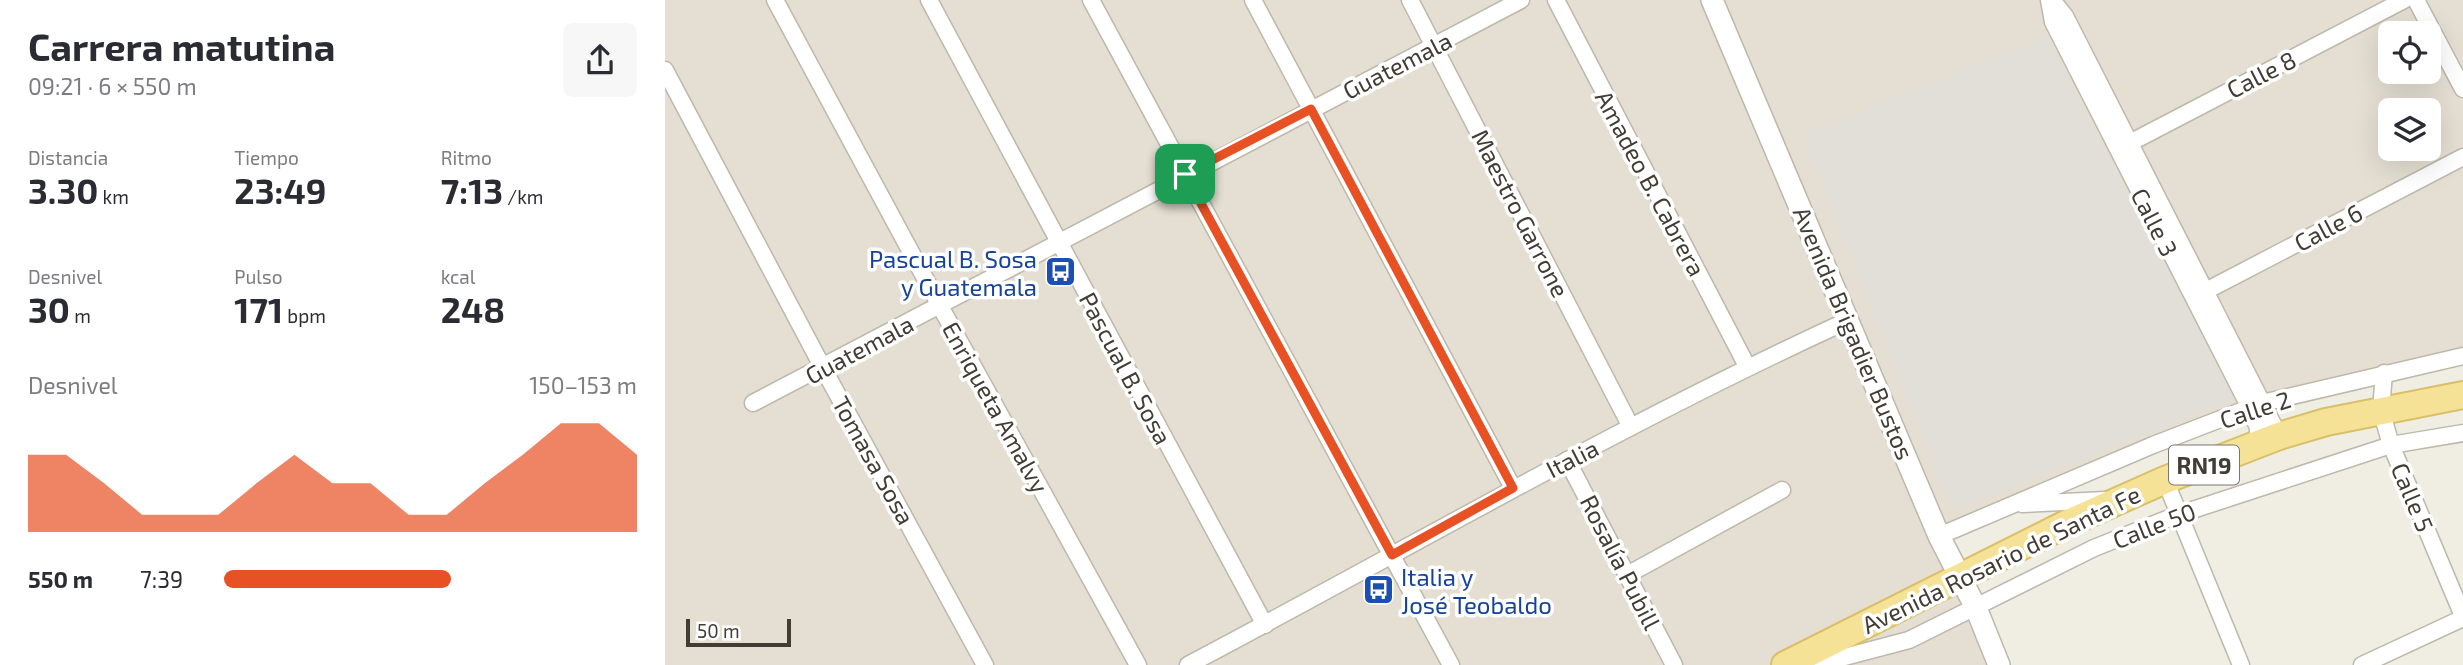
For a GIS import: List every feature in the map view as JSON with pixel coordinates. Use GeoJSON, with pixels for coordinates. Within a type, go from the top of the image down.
{"type":"FeatureCollection","features":[{"type":"Feature","properties":{"kind":"main road","name":"Avenida Rosario de Santa Fe"},"geometry":{"type":"LineString","coordinates":[[1791,662],[1959,576],[2165,480],[2269,440],[2326,422],[2463,395]]}},
{"type":"Feature","properties":{"kind":"street","name":"Enriqueta Amalvy"},"geometry":{"type":"LineString","coordinates":[[775,0],[1138,665]]}},
{"type":"Feature","properties":{"kind":"street","name":"Pascual B. Sosa"},"geometry":{"type":"LineString","coordinates":[[929,0],[1265,625]]}},
{"type":"Feature","properties":{"kind":"street"},"geometry":{"type":"LineString","coordinates":[[1091,0],[1451,665]]}},
{"type":"Feature","properties":{"kind":"street"},"geometry":{"type":"LineString","coordinates":[[1253,0],[1513,488]]}},
{"type":"Feature","properties":{"kind":"street","name":"Maestro Garrone"},"geometry":{"type":"LineString","coordinates":[[1410,0],[1631,427]]}},
{"type":"Feature","properties":{"kind":"street","name":"Guatemala"},"geometry":{"type":"LineString","coordinates":[[753,404],[1185,174],[1521,0]]}},
{"type":"Feature","properties":{"kind":"street","name":"Amadeo B. Cabrera"},"geometry":{"type":"LineString","coordinates":[[1556,0],[1747,366]]}},
{"type":"Feature","properties":{"kind":"street","name":"Avenida Brigadier Bustos"},"geometry":{"type":"LineString","coordinates":[[1712,0],[1939,536],[1976,608],[1999,665]]}},
{"type":"Feature","properties":{"kind":"street","name":"Calle 3"},"geometry":{"type":"LineString","coordinates":[[2051,0],[2053,22],[2123,146],[2200,294],[2256,405],[2269,440]]}},
{"type":"Feature","properties":{"kind":"street","name":"Calle 8"},"geometry":{"type":"LineString","coordinates":[[2123,146],[2404,0]]}},
{"type":"Feature","properties":{"kind":"street"},"geometry":{"type":"LineString","coordinates":[[2416,0],[2463,89]]}},
{"type":"Feature","properties":{"kind":"street","name":"Tomasa Sosa"},"geometry":{"type":"LineString","coordinates":[[665,70],[985,665]]}},
{"type":"Feature","properties":{"kind":"street","name":"Calle 6"},"geometry":{"type":"LineString","coordinates":[[2200,294],[2463,157]]}},
{"type":"Feature","properties":{"kind":"street","name":"Italia"},"geometry":{"type":"LineString","coordinates":[[1193,664],[1513,488],[1747,366],[1849,320]]}},
{"type":"Feature","properties":{"kind":"street","name":"Calle 2"},"geometry":{"type":"LineString","coordinates":[[1939,536],[2153,444],[2256,405],[2463,356]]}},
{"type":"Feature","properties":{"kind":"street","name":"Calle 5"},"geometry":{"type":"LineString","coordinates":[[2384,373],[2381,410],[2391,445],[2463,617]]}},
{"type":"Feature","properties":{"kind":"street","name":"Calle 50"},"geometry":{"type":"LineString","coordinates":[[1791,662],[1837,659],[1909,640],[2094,548],[2177,515],[2391,445],[2463,433]]}},
{"type":"Feature","properties":{"kind":"street","name":"Rosalía Pubill"},"geometry":{"type":"LineString","coordinates":[[1567,460],[1674,665]]}},
{"type":"Feature","properties":{"kind":"street"},"geometry":{"type":"LineString","coordinates":[[2165,480],[2177,515],[2241,665]]}},
{"type":"Feature","properties":{"kind":"street"},"geometry":{"type":"LineString","coordinates":[[1627,575],[1782,490]]}},
{"type":"Feature","properties":{"kind":"street"},"geometry":{"type":"LineString","coordinates":[[2013,504],[2121,500]]}},
{"type":"Feature","properties":{"kind":"street"},"geometry":{"type":"LineString","coordinates":[[2362,665],[2463,617]]}},
{"type":"Feature","properties":{"kind":"shaded area"},"geometry":{"type":"Polygon","coordinates":[[[665,0],[2463,0],[2463,356],[2262,403],[1939,536],[1999,665],[665,665],[665,0]]]}},
{"type":"Feature","properties":{"kind":"shaded area"},"geometry":{"type":"Polygon","coordinates":[[[2047,35],[2233,399],[1953,510],[1802,135],[2047,35]]]}},
{"type":"Feature","properties":{"kind":"place","name":"Pascual B. Sosa y Guatemala"},"geometry":{"type":"Point","coordinates":[1060,272]}},
{"type":"Feature","properties":{"kind":"place","name":"Italia y José Teobaldo"},"geometry":{"type":"Point","coordinates":[1378,590]}},
{"type":"Feature","properties":{"kind":"route"},"geometry":{"type":"LineString","coordinates":[[1311,109],[1513,488],[1392,555],[1185,174],[1311,109]]}}]}
